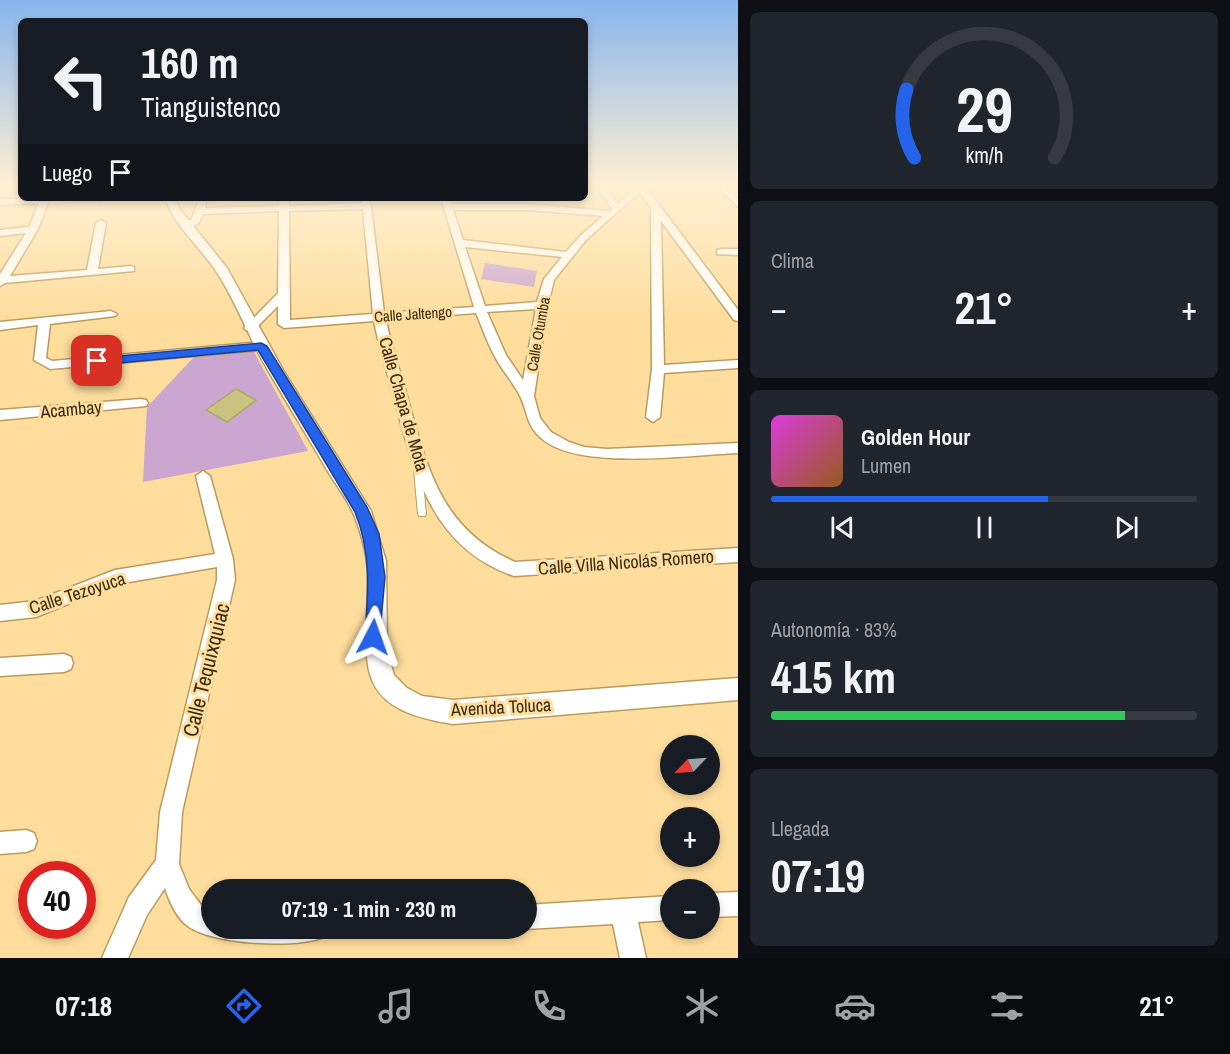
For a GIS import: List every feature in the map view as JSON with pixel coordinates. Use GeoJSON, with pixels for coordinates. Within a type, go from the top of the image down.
{"type":"FeatureCollection","features":[{"type":"Feature","properties":{"kind":"street"},"geometry":{"type":"LineString","coordinates":[[0,233],[25,231]]}},
{"type":"Feature","properties":{"kind":"street"},"geometry":{"type":"LineString","coordinates":[[1,281],[33,231]]}},
{"type":"Feature","properties":{"kind":"street"},"geometry":{"type":"LineString","coordinates":[[92,271],[100,231]]}},
{"type":"Feature","properties":{"kind":"street","name":"Avenida Toluca"},"geometry":{"type":"LineString","coordinates":[[192,231],[221,268],[250,328],[362,511],[371,534],[378,577],[373,637],[375,656],[377,665],[392,691],[417,706],[453,712],[738,689]]}},
{"type":"Feature","properties":{"kind":"street"},"geometry":{"type":"LineString","coordinates":[[250,328],[283,296],[284,231]]}},
{"type":"Feature","properties":{"kind":"street","name":"Calle Chapa de Mota"},"geometry":{"type":"LineString","coordinates":[[370,231],[379,316],[416,456],[427,485],[455,530],[471,548],[490,561],[514,569]]}},
{"type":"Feature","properties":{"kind":"street"},"geometry":{"type":"LineString","coordinates":[[456,231],[480,309],[500,355],[527,396],[533,419],[546,435],[564,446],[584,452],[607,454],[738,448]]}},
{"type":"Feature","properties":{"kind":"street","name":"Calle Otumba"},"geometry":{"type":"LineString","coordinates":[[527,396],[542,305],[549,279],[568,255],[593,231]]}},
{"type":"Feature","properties":{"kind":"street"},"geometry":{"type":"LineString","coordinates":[[653,417],[658,369],[655,231]]}},
{"type":"Feature","properties":{"kind":"street"},"geometry":{"type":"LineString","coordinates":[[674,231],[738,318]]}},
{"type":"Feature","properties":{"kind":"street"},"geometry":{"type":"LineString","coordinates":[[460,243],[568,255]]}},
{"type":"Feature","properties":{"kind":"street"},"geometry":{"type":"LineString","coordinates":[[721,252],[738,252]]}},
{"type":"Feature","properties":{"kind":"street"},"geometry":{"type":"LineString","coordinates":[[0,265],[14,263]]}},
{"type":"Feature","properties":{"kind":"street"},"geometry":{"type":"LineString","coordinates":[[1,281],[129,269]]}},
{"type":"Feature","properties":{"kind":"street","name":"Calle Jaltengo"},"geometry":{"type":"LineString","coordinates":[[283,296],[284,324],[542,305]]}},
{"type":"Feature","properties":{"kind":"street"},"geometry":{"type":"LineString","coordinates":[[0,326],[111,314]]}},
{"type":"Feature","properties":{"kind":"street"},"geometry":{"type":"LineString","coordinates":[[44,321],[40,360],[50,365],[261,346]]}},
{"type":"Feature","properties":{"kind":"street"},"geometry":{"type":"LineString","coordinates":[[658,369],[738,364]]}},
{"type":"Feature","properties":{"kind":"street","name":"Acambay"},"geometry":{"type":"LineString","coordinates":[[0,415],[141,404]]}},
{"type":"Feature","properties":{"kind":"street","name":"Calle Tequixquiac"},"geometry":{"type":"LineString","coordinates":[[201,920],[196,918],[180,897],[167,864],[171,812],[224,597],[225,559],[203,476]]}},
{"type":"Feature","properties":{"kind":"street","name":"Calle Villa Nicolás Romero"},"geometry":{"type":"LineString","coordinates":[[514,569],[738,555]]}},
{"type":"Feature","properties":{"kind":"street","name":"Calle Tezoyuca"},"geometry":{"type":"LineString","coordinates":[[0,613],[36,609],[115,577],[225,559]]}},
{"type":"Feature","properties":{"kind":"street"},"geometry":{"type":"LineString","coordinates":[[0,667],[63,663]]}},
{"type":"Feature","properties":{"kind":"street"},"geometry":{"type":"LineString","coordinates":[[0,843],[26,841]]}},
{"type":"Feature","properties":{"kind":"street"},"geometry":{"type":"LineString","coordinates":[[115,958],[138,906],[167,864]]}},
{"type":"Feature","properties":{"kind":"street"},"geometry":{"type":"LineString","coordinates":[[720,905],[738,904]]}},
{"type":"Feature","properties":{"kind":"street"},"geometry":{"type":"LineString","coordinates":[[537,915],[660,909]]}},
{"type":"Feature","properties":{"kind":"street"},"geometry":{"type":"LineString","coordinates":[[622,911],[633,958]]}},
{"type":"Feature","properties":{"kind":"lane"},"geometry":{"type":"LineString","coordinates":[[416,456],[422,514]]}},
{"type":"Feature","properties":{"kind":"shaded area"},"geometry":{"type":"Polygon","coordinates":[[[485,263],[537,271],[534,287],[481,279],[485,263]]]}},
{"type":"Feature","properties":{"kind":"shaded area"},"geometry":{"type":"Polygon","coordinates":[[[252,348],[308,451],[143,482],[147,407],[194,357],[252,348]]]}},
{"type":"Feature","properties":{"kind":"building"},"geometry":{"type":"Polygon","coordinates":[[[236,389],[256,400],[227,422],[206,410],[236,389]]]}},
{"type":"Feature","properties":{"kind":"route"},"geometry":{"type":"LineString","coordinates":[[97,361],[261,346],[362,511],[371,534],[378,577],[373,637]]}}]}
